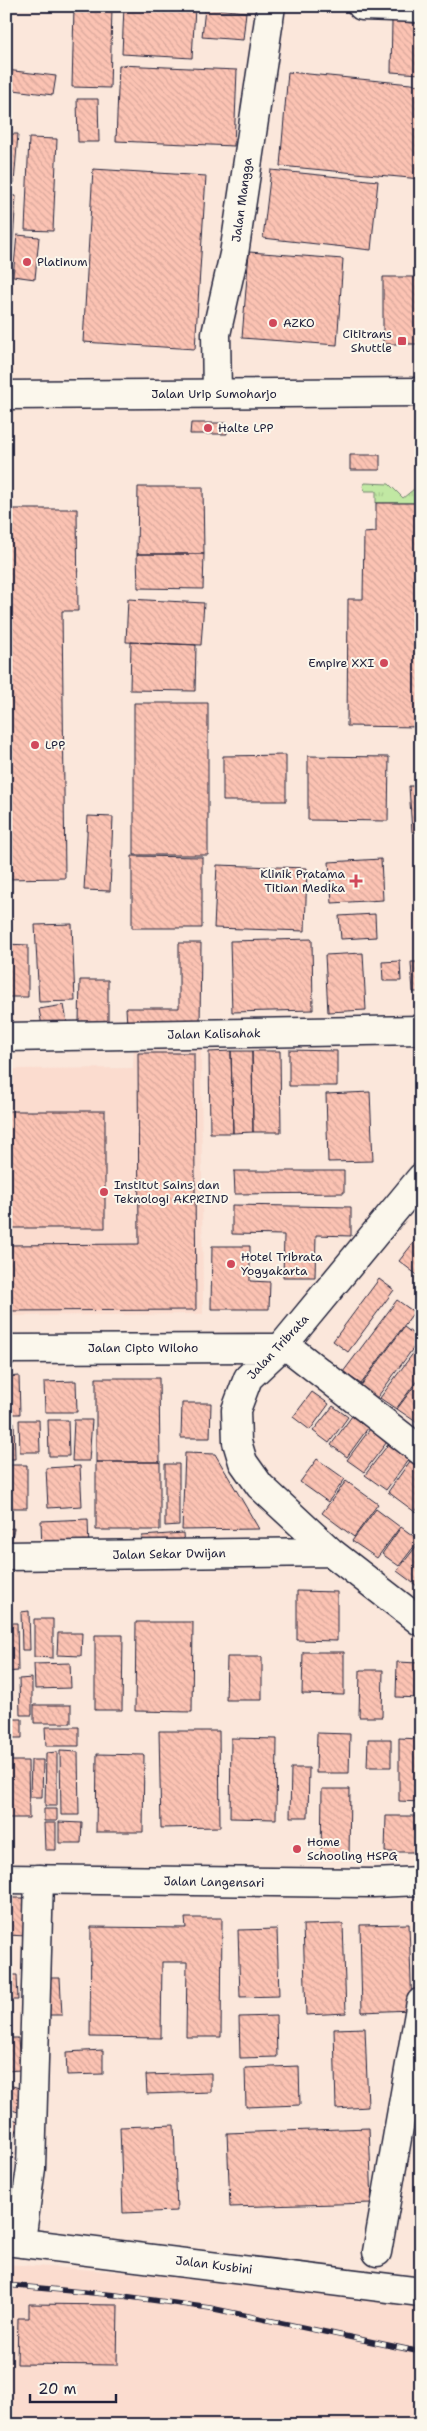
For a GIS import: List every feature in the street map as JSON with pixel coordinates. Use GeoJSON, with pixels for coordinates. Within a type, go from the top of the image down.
{"type":"FeatureCollection","features":[{"type":"Feature","properties":{"kind":"street","name":"Jalan Mangga"},"geometry":{"type":"LineString","coordinates":[[217,393],[216,334],[234,254],[271,6]]}},
{"type":"Feature","properties":{"kind":"street"},"geometry":{"type":"LineString","coordinates":[[362,6],[421,8]]}},
{"type":"Feature","properties":{"kind":"street","name":"Jalan Urip Sumoharjo"},"geometry":{"type":"LineString","coordinates":[[6,395],[421,392]]}},
{"type":"Feature","properties":{"kind":"street","name":"Jalan Kalisahak"},"geometry":{"type":"LineString","coordinates":[[6,1036],[421,1030]]}},
{"type":"Feature","properties":{"kind":"street","name":"Jalan Tribrata"},"geometry":{"type":"LineString","coordinates":[[421,1178],[282,1346],[248,1378],[236,1410],[237,1442],[243,1462],[260,1486],[331,1552],[421,1622]]}},
{"type":"Feature","properties":{"kind":"street"},"geometry":{"type":"LineString","coordinates":[[282,1346],[421,1451]]}},
{"type":"Feature","properties":{"kind":"street","name":"Jalan Cipto Wiloho"},"geometry":{"type":"LineString","coordinates":[[6,1349],[282,1346]]}},
{"type":"Feature","properties":{"kind":"street","name":"Jalan Sekar Dwijan"},"geometry":{"type":"LineString","coordinates":[[6,1556],[331,1552]]}},
{"type":"Feature","properties":{"kind":"street","name":"Jalan Langensari"},"geometry":{"type":"LineString","coordinates":[[6,1879],[373,1884],[421,1881]]}},
{"type":"Feature","properties":{"kind":"street"},"geometry":{"type":"LineString","coordinates":[[14,2241],[31,2168],[38,1879]]}},
{"type":"Feature","properties":{"kind":"street"},"geometry":{"type":"LineString","coordinates":[[377,2252],[421,2002]]}},
{"type":"Feature","properties":{"kind":"street","name":"Jalan Kusbini"},"geometry":{"type":"LineString","coordinates":[[14,2241],[421,2292]]}},
{"type":"Feature","properties":{"kind":"shaded area","name":"Institut Sains dan Teknologi AKPRIND"},"geometry":{"type":"Polygon","coordinates":[[[201,1045],[203,1314],[6,1316],[6,1069],[133,1068],[134,1046],[201,1045]]]}},
{"type":"Feature","properties":{"kind":"shaded area"},"geometry":{"type":"Polygon","coordinates":[[[6,2264],[353,2288],[421,2298],[421,2425],[6,2425],[6,2264]]]}},
{"type":"Feature","properties":{"kind":"green space"},"geometry":{"type":"Polygon","coordinates":[[[365,483],[389,484],[403,498],[414,489],[421,495],[421,503],[376,503],[376,491],[365,491],[363,486],[365,483]]]}},
{"type":"Feature","properties":{"kind":"building"},"geometry":{"type":"Polygon","coordinates":[[[124,6],[195,8],[192,58],[122,54],[124,6]]]}},
{"type":"Feature","properties":{"kind":"building"},"geometry":{"type":"Polygon","coordinates":[[[74,8],[112,8],[110,88],[72,87],[74,8]]]}},
{"type":"Feature","properties":{"kind":"building"},"geometry":{"type":"Polygon","coordinates":[[[205,8],[246,12],[243,40],[202,37],[205,8]]]}},
{"type":"Feature","properties":{"kind":"building"},"geometry":{"type":"Polygon","coordinates":[[[392,21],[421,24],[421,74],[391,72],[392,21]]]}},
{"type":"Feature","properties":{"kind":"building"},"geometry":{"type":"Polygon","coordinates":[[[119,65],[237,70],[234,146],[116,141],[119,65]]]}},
{"type":"Feature","properties":{"kind":"building"},"geometry":{"type":"Polygon","coordinates":[[[6,70],[56,76],[53,95],[6,89],[6,70]]]}},
{"type":"Feature","properties":{"kind":"building"},"geometry":{"type":"Polygon","coordinates":[[[288,72],[421,85],[421,179],[280,166],[288,72]]]}},
{"type":"Feature","properties":{"kind":"building"},"geometry":{"type":"Polygon","coordinates":[[[77,99],[98,99],[99,142],[78,142],[77,99]]]}},
{"type":"Feature","properties":{"kind":"building"},"geometry":{"type":"Polygon","coordinates":[[[6,134],[18,134],[14,183],[6,182],[6,134]]]}},
{"type":"Feature","properties":{"kind":"building"},"geometry":{"type":"Polygon","coordinates":[[[29,138],[57,139],[53,231],[25,230],[29,138]]]}},
{"type":"Feature","properties":{"kind":"building"},"geometry":{"type":"Polygon","coordinates":[[[93,169],[206,176],[195,349],[83,342],[93,169]]]}},
{"type":"Feature","properties":{"kind":"building"},"geometry":{"type":"Polygon","coordinates":[[[271,170],[378,181],[371,250],[263,238],[271,170]]]}},
{"type":"Feature","properties":{"kind":"building"},"geometry":{"type":"Polygon","coordinates":[[[6,195],[16,196],[11,272],[6,272],[6,195]]]}},
{"type":"Feature","properties":{"kind":"building"},"geometry":{"type":"Polygon","coordinates":[[[17,235],[39,237],[35,279],[13,276],[17,235]]]}},
{"type":"Feature","properties":{"kind":"building"},"geometry":{"type":"Polygon","coordinates":[[[249,252],[343,259],[337,345],[242,338],[249,252]]]}},
{"type":"Feature","properties":{"kind":"building"},"geometry":{"type":"Polygon","coordinates":[[[383,277],[421,277],[418,344],[383,344],[383,277]]]}},
{"type":"Feature","properties":{"kind":"building","name":"Halte LPP"},"geometry":{"type":"Polygon","coordinates":[[[191,423],[226,423],[227,434],[190,434],[191,423]]]}},
{"type":"Feature","properties":{"kind":"building"},"geometry":{"type":"Polygon","coordinates":[[[350,455],[380,455],[380,470],[350,470],[350,455]]]}},
{"type":"Feature","properties":{"kind":"building"},"geometry":{"type":"Polygon","coordinates":[[[138,487],[203,487],[204,554],[137,554],[138,487]]]}},
{"type":"Feature","properties":{"kind":"building","name":"Empire XXI"},"geometry":{"type":"Polygon","coordinates":[[[376,503],[421,503],[421,727],[347,726],[348,599],[363,599],[364,533],[376,532],[376,503]]]}},
{"type":"Feature","properties":{"kind":"building","name":"LPP"},"geometry":{"type":"Polygon","coordinates":[[[6,509],[77,509],[78,611],[62,611],[65,878],[6,879],[6,509]]]}},
{"type":"Feature","properties":{"kind":"building"},"geometry":{"type":"Polygon","coordinates":[[[137,554],[204,554],[203,589],[138,588],[137,554]]]}},
{"type":"Feature","properties":{"kind":"building"},"geometry":{"type":"Polygon","coordinates":[[[128,599],[204,603],[201,645],[126,642],[128,599]]]}},
{"type":"Feature","properties":{"kind":"building"},"geometry":{"type":"Polygon","coordinates":[[[131,642],[196,645],[195,691],[130,690],[131,642]]]}},
{"type":"Feature","properties":{"kind":"building"},"geometry":{"type":"Polygon","coordinates":[[[134,703],[208,703],[208,855],[134,855],[134,703]]]}},
{"type":"Feature","properties":{"kind":"building"},"geometry":{"type":"Polygon","coordinates":[[[286,755],[286,801],[223,801],[223,756],[286,755]]]}},
{"type":"Feature","properties":{"kind":"building"},"geometry":{"type":"Polygon","coordinates":[[[308,756],[389,757],[388,821],[308,820],[308,756]]]}},
{"type":"Feature","properties":{"kind":"building"},"geometry":{"type":"Polygon","coordinates":[[[409,786],[421,786],[421,832],[412,832],[409,786]]]}},
{"type":"Feature","properties":{"kind":"building"},"geometry":{"type":"Polygon","coordinates":[[[88,816],[113,817],[110,891],[84,890],[88,816]]]}},
{"type":"Feature","properties":{"kind":"building"},"geometry":{"type":"Polygon","coordinates":[[[132,856],[202,857],[202,928],[132,928],[132,856]]]}},
{"type":"Feature","properties":{"kind":"building","name":"Klinik Pratama Titian Medika"},"geometry":{"type":"Polygon","coordinates":[[[381,859],[383,900],[332,903],[329,862],[381,859]]]}},
{"type":"Feature","properties":{"kind":"building"},"geometry":{"type":"Polygon","coordinates":[[[217,865],[307,868],[305,931],[214,928],[217,865]]]}},
{"type":"Feature","properties":{"kind":"building"},"geometry":{"type":"Polygon","coordinates":[[[375,914],[376,937],[341,939],[339,916],[375,914]]]}},
{"type":"Feature","properties":{"kind":"building"},"geometry":{"type":"Polygon","coordinates":[[[72,924],[75,1001],[39,1002],[35,925],[72,924]]]}},
{"type":"Feature","properties":{"kind":"building"},"geometry":{"type":"Polygon","coordinates":[[[312,939],[313,1010],[232,1012],[230,941],[312,939]]]}},
{"type":"Feature","properties":{"kind":"building"},"geometry":{"type":"Polygon","coordinates":[[[179,943],[201,943],[200,1026],[127,1026],[126,1008],[179,1008],[179,943]]]}},
{"type":"Feature","properties":{"kind":"building"},"geometry":{"type":"Polygon","coordinates":[[[6,944],[28,945],[28,997],[6,997],[6,944]]]}},
{"type":"Feature","properties":{"kind":"building"},"geometry":{"type":"Polygon","coordinates":[[[363,953],[366,1010],[328,1012],[325,955],[363,953]]]}},
{"type":"Feature","properties":{"kind":"building"},"geometry":{"type":"Polygon","coordinates":[[[400,961],[401,981],[383,981],[382,962],[400,961]]]}},
{"type":"Feature","properties":{"kind":"building"},"geometry":{"type":"Polygon","coordinates":[[[411,962],[421,962],[421,992],[413,992],[411,962]]]}},
{"type":"Feature","properties":{"kind":"building"},"geometry":{"type":"Polygon","coordinates":[[[80,980],[108,980],[108,1022],[79,1022],[80,980]]]}},
{"type":"Feature","properties":{"kind":"building"},"geometry":{"type":"Polygon","coordinates":[[[64,1005],[67,1022],[42,1026],[39,1009],[64,1005]]]}},
{"type":"Feature","properties":{"kind":"building"},"geometry":{"type":"Polygon","coordinates":[[[289,1050],[337,1051],[337,1086],[289,1086],[289,1050]]]}},
{"type":"Feature","properties":{"kind":"building"},"geometry":{"type":"Polygon","coordinates":[[[231,1051],[252,1051],[253,1132],[233,1133],[231,1051]]]}},
{"type":"Feature","properties":{"kind":"building"},"geometry":{"type":"Polygon","coordinates":[[[231,1051],[233,1133],[210,1133],[209,1052],[231,1051]]]}},
{"type":"Feature","properties":{"kind":"building"},"geometry":{"type":"Polygon","coordinates":[[[252,1051],[280,1051],[281,1132],[253,1132],[252,1051]]]}},
{"type":"Feature","properties":{"kind":"building"},"geometry":{"type":"Polygon","coordinates":[[[138,1053],[194,1053],[196,1310],[6,1311],[6,1245],[139,1244],[138,1053]]]}},
{"type":"Feature","properties":{"kind":"building"},"geometry":{"type":"Polygon","coordinates":[[[370,1092],[373,1161],[328,1162],[326,1094],[370,1092]]]}},
{"type":"Feature","properties":{"kind":"building"},"geometry":{"type":"Polygon","coordinates":[[[6,1111],[105,1111],[105,1228],[6,1228],[6,1111]]]}},
{"type":"Feature","properties":{"kind":"building"},"geometry":{"type":"Polygon","coordinates":[[[234,1171],[344,1171],[344,1193],[235,1194],[234,1171]]]}},
{"type":"Feature","properties":{"kind":"building"},"geometry":{"type":"Polygon","coordinates":[[[232,1205],[351,1207],[351,1236],[316,1235],[315,1277],[283,1277],[284,1235],[232,1234],[232,1205]]]}},
{"type":"Feature","properties":{"kind":"building"},"geometry":{"type":"Polygon","coordinates":[[[421,1233],[421,1278],[399,1261],[421,1233]]]}},
{"type":"Feature","properties":{"kind":"building","name":"Hotel Tribrata Yogyakarta"},"geometry":{"type":"Polygon","coordinates":[[[212,1246],[250,1246],[250,1281],[270,1282],[269,1309],[211,1309],[212,1246]]]}},
{"type":"Feature","properties":{"kind":"building"},"geometry":{"type":"Polygon","coordinates":[[[379,1279],[394,1290],[348,1352],[333,1341],[379,1279]]]}},
{"type":"Feature","properties":{"kind":"building"},"geometry":{"type":"Polygon","coordinates":[[[397,1300],[414,1312],[361,1384],[343,1372],[397,1300]]]}},
{"type":"Feature","properties":{"kind":"building"},"geometry":{"type":"Polygon","coordinates":[[[404,1327],[420,1339],[376,1399],[360,1387],[404,1327]]]}},
{"type":"Feature","properties":{"kind":"building"},"geometry":{"type":"Polygon","coordinates":[[[417,1348],[421,1351],[421,1375],[396,1409],[380,1398],[417,1348]]]}},
{"type":"Feature","properties":{"kind":"building"},"geometry":{"type":"Polygon","coordinates":[[[19,1376],[20,1414],[6,1414],[6,1377],[19,1376]]]}},
{"type":"Feature","properties":{"kind":"building"},"geometry":{"type":"Polygon","coordinates":[[[421,1377],[421,1423],[419,1424],[397,1409],[421,1377]]]}},
{"type":"Feature","properties":{"kind":"building"},"geometry":{"type":"Polygon","coordinates":[[[96,1378],[159,1378],[160,1462],[96,1462],[96,1378]]]}},
{"type":"Feature","properties":{"kind":"building"},"geometry":{"type":"Polygon","coordinates":[[[76,1381],[77,1412],[45,1412],[44,1382],[76,1381]]]}},
{"type":"Feature","properties":{"kind":"building"},"geometry":{"type":"Polygon","coordinates":[[[312,1392],[329,1404],[310,1430],[293,1417],[312,1392]]]}},
{"type":"Feature","properties":{"kind":"building"},"geometry":{"type":"Polygon","coordinates":[[[182,1403],[211,1403],[210,1438],[181,1438],[182,1403]]]}},
{"type":"Feature","properties":{"kind":"building"},"geometry":{"type":"Polygon","coordinates":[[[333,1406],[348,1417],[329,1443],[313,1431],[333,1406]]]}},
{"type":"Feature","properties":{"kind":"building"},"geometry":{"type":"Polygon","coordinates":[[[352,1416],[368,1428],[347,1457],[331,1445],[352,1416]]]}},
{"type":"Feature","properties":{"kind":"building"},"geometry":{"type":"Polygon","coordinates":[[[19,1420],[39,1420],[40,1452],[20,1452],[19,1420]]]}},
{"type":"Feature","properties":{"kind":"building"},"geometry":{"type":"Polygon","coordinates":[[[48,1420],[68,1420],[69,1456],[49,1456],[48,1420]]]}},
{"type":"Feature","properties":{"kind":"building"},"geometry":{"type":"Polygon","coordinates":[[[74,1420],[92,1420],[89,1461],[72,1461],[74,1420]]]}},
{"type":"Feature","properties":{"kind":"building"},"geometry":{"type":"Polygon","coordinates":[[[6,1422],[14,1422],[15,1459],[6,1459],[6,1422]]]}},
{"type":"Feature","properties":{"kind":"building"},"geometry":{"type":"Polygon","coordinates":[[[373,1425],[390,1438],[364,1472],[347,1460],[373,1425]]]}},
{"type":"Feature","properties":{"kind":"building"},"geometry":{"type":"Polygon","coordinates":[[[390,1442],[411,1456],[386,1490],[365,1475],[390,1442]]]}},
{"type":"Feature","properties":{"kind":"building"},"geometry":{"type":"Polygon","coordinates":[[[185,1453],[215,1454],[259,1529],[182,1530],[185,1453]]]}},
{"type":"Feature","properties":{"kind":"building"},"geometry":{"type":"Polygon","coordinates":[[[413,1457],[421,1463],[421,1504],[415,1512],[388,1492],[413,1457]]]}},
{"type":"Feature","properties":{"kind":"building"},"geometry":{"type":"Polygon","coordinates":[[[317,1459],[345,1479],[328,1502],[300,1482],[317,1459]]]}},
{"type":"Feature","properties":{"kind":"building"},"geometry":{"type":"Polygon","coordinates":[[[96,1462],[160,1462],[160,1530],[96,1530],[96,1462]]]}},
{"type":"Feature","properties":{"kind":"building"},"geometry":{"type":"Polygon","coordinates":[[[165,1464],[179,1464],[179,1525],[165,1526],[165,1464]]]}},
{"type":"Feature","properties":{"kind":"building"},"geometry":{"type":"Polygon","coordinates":[[[6,1465],[27,1465],[27,1508],[6,1508],[6,1465]]]}},
{"type":"Feature","properties":{"kind":"building"},"geometry":{"type":"Polygon","coordinates":[[[80,1466],[82,1506],[48,1508],[46,1468],[80,1466]]]}},
{"type":"Feature","properties":{"kind":"building"},"geometry":{"type":"Polygon","coordinates":[[[346,1481],[378,1504],[354,1537],[322,1513],[346,1481]]]}},
{"type":"Feature","properties":{"kind":"building"},"geometry":{"type":"Polygon","coordinates":[[[376,1509],[400,1527],[377,1558],[352,1541],[376,1509]]]}},
{"type":"Feature","properties":{"kind":"building"},"geometry":{"type":"Polygon","coordinates":[[[88,1519],[89,1551],[42,1552],[41,1521],[88,1519]]]}},
{"type":"Feature","properties":{"kind":"building"},"geometry":{"type":"Polygon","coordinates":[[[401,1527],[419,1540],[399,1566],[382,1554],[401,1527]]]}},
{"type":"Feature","properties":{"kind":"building"},"geometry":{"type":"Polygon","coordinates":[[[14,1528],[10,1546],[6,1547],[6,1529],[14,1528]]]}},
{"type":"Feature","properties":{"kind":"building"},"geometry":{"type":"Polygon","coordinates":[[[183,1533],[184,1549],[143,1552],[142,1536],[183,1533]]]}},
{"type":"Feature","properties":{"kind":"building"},"geometry":{"type":"Polygon","coordinates":[[[421,1540],[421,1580],[417,1586],[397,1571],[421,1540]]]}},
{"type":"Feature","properties":{"kind":"building"},"geometry":{"type":"Polygon","coordinates":[[[297,1591],[337,1592],[337,1641],[297,1640],[297,1591]]]}},
{"type":"Feature","properties":{"kind":"building"},"geometry":{"type":"Polygon","coordinates":[[[29,1611],[30,1650],[22,1650],[21,1612],[29,1611]]]}},
{"type":"Feature","properties":{"kind":"building"},"geometry":{"type":"Polygon","coordinates":[[[34,1619],[53,1619],[53,1658],[34,1657],[34,1619]]]}},
{"type":"Feature","properties":{"kind":"building"},"geometry":{"type":"Polygon","coordinates":[[[136,1622],[193,1622],[192,1712],[135,1711],[136,1622]]]}},
{"type":"Feature","properties":{"kind":"building"},"geometry":{"type":"Polygon","coordinates":[[[6,1623],[17,1623],[18,1671],[6,1672],[6,1623]]]}},
{"type":"Feature","properties":{"kind":"building"},"geometry":{"type":"Polygon","coordinates":[[[58,1633],[82,1633],[81,1656],[57,1655],[58,1633]]]}},
{"type":"Feature","properties":{"kind":"building"},"geometry":{"type":"Polygon","coordinates":[[[95,1635],[123,1635],[122,1710],[95,1710],[95,1635]]]}},
{"type":"Feature","properties":{"kind":"building"},"geometry":{"type":"Polygon","coordinates":[[[303,1652],[344,1652],[344,1695],[302,1694],[303,1652]]]}},
{"type":"Feature","properties":{"kind":"building"},"geometry":{"type":"Polygon","coordinates":[[[227,1657],[262,1657],[262,1700],[226,1700],[227,1657]]]}},
{"type":"Feature","properties":{"kind":"building"},"geometry":{"type":"Polygon","coordinates":[[[397,1662],[419,1663],[419,1698],[396,1697],[397,1662]]]}},
{"type":"Feature","properties":{"kind":"building"},"geometry":{"type":"Polygon","coordinates":[[[70,1663],[71,1688],[35,1689],[34,1664],[70,1663]]]}},
{"type":"Feature","properties":{"kind":"building"},"geometry":{"type":"Polygon","coordinates":[[[360,1670],[383,1670],[382,1717],[359,1717],[360,1670]]]}},
{"type":"Feature","properties":{"kind":"building"},"geometry":{"type":"Polygon","coordinates":[[[6,1677],[8,1677],[10,1701],[6,1702],[6,1677]]]}},
{"type":"Feature","properties":{"kind":"building"},"geometry":{"type":"Polygon","coordinates":[[[32,1678],[32,1715],[20,1715],[19,1679],[32,1678]]]}},
{"type":"Feature","properties":{"kind":"building"},"geometry":{"type":"Polygon","coordinates":[[[34,1705],[71,1705],[71,1723],[34,1723],[34,1705]]]}},
{"type":"Feature","properties":{"kind":"building"},"geometry":{"type":"Polygon","coordinates":[[[6,1719],[22,1719],[22,1738],[6,1738],[6,1719]]]}},
{"type":"Feature","properties":{"kind":"building"},"geometry":{"type":"Polygon","coordinates":[[[45,1727],[79,1727],[79,1746],[46,1746],[45,1727]]]}},
{"type":"Feature","properties":{"kind":"building"},"geometry":{"type":"Polygon","coordinates":[[[159,1731],[219,1731],[220,1827],[161,1828],[159,1731]]]}},
{"type":"Feature","properties":{"kind":"building"},"geometry":{"type":"Polygon","coordinates":[[[317,1733],[350,1734],[349,1773],[316,1773],[317,1733]]]}},
{"type":"Feature","properties":{"kind":"building"},"geometry":{"type":"Polygon","coordinates":[[[231,1738],[277,1739],[276,1819],[230,1818],[231,1738]]]}},
{"type":"Feature","properties":{"kind":"building"},"geometry":{"type":"Polygon","coordinates":[[[399,1738],[421,1739],[421,1802],[399,1801],[399,1738]]]}},
{"type":"Feature","properties":{"kind":"building"},"geometry":{"type":"Polygon","coordinates":[[[368,1739],[391,1739],[391,1767],[367,1767],[368,1739]]]}},
{"type":"Feature","properties":{"kind":"building"},"geometry":{"type":"Polygon","coordinates":[[[60,1751],[78,1752],[79,1815],[61,1815],[60,1751]]]}},
{"type":"Feature","properties":{"kind":"building"},"geometry":{"type":"Polygon","coordinates":[[[57,1752],[57,1806],[45,1806],[46,1753],[57,1752]]]}},
{"type":"Feature","properties":{"kind":"building"},"geometry":{"type":"Polygon","coordinates":[[[97,1754],[144,1755],[143,1832],[96,1832],[97,1754]]]}},
{"type":"Feature","properties":{"kind":"building"},"geometry":{"type":"Polygon","coordinates":[[[31,1760],[43,1760],[42,1797],[30,1797],[31,1760]]]}},
{"type":"Feature","properties":{"kind":"building"},"geometry":{"type":"Polygon","coordinates":[[[6,1761],[28,1761],[29,1818],[6,1818],[6,1761]]]}},
{"type":"Feature","properties":{"kind":"building"},"geometry":{"type":"Polygon","coordinates":[[[291,1768],[309,1768],[308,1817],[290,1817],[291,1768]]]}},
{"type":"Feature","properties":{"kind":"building"},"geometry":{"type":"Polygon","coordinates":[[[322,1789],[350,1789],[349,1857],[321,1857],[322,1789]]]}},
{"type":"Feature","properties":{"kind":"building"},"geometry":{"type":"Polygon","coordinates":[[[44,1809],[57,1809],[57,1821],[44,1821],[44,1809]]]}},
{"type":"Feature","properties":{"kind":"building"},"geometry":{"type":"Polygon","coordinates":[[[386,1816],[421,1816],[421,1852],[385,1852],[386,1816]]]}},
{"type":"Feature","properties":{"kind":"building"},"geometry":{"type":"Polygon","coordinates":[[[59,1822],[82,1823],[81,1843],[59,1843],[59,1822]]]}},
{"type":"Feature","properties":{"kind":"building"},"geometry":{"type":"Polygon","coordinates":[[[44,1823],[56,1823],[56,1850],[45,1850],[44,1823]]]}},
{"type":"Feature","properties":{"kind":"building"},"geometry":{"type":"Polygon","coordinates":[[[6,1898],[27,1898],[27,1936],[6,1935],[6,1898]]]}},
{"type":"Feature","properties":{"kind":"building"},"geometry":{"type":"Polygon","coordinates":[[[185,1918],[222,1918],[221,2037],[186,2037],[187,1962],[162,1962],[161,2038],[90,2037],[91,1927],[186,1928],[185,1918]]]}},
{"type":"Feature","properties":{"kind":"building"},"geometry":{"type":"Polygon","coordinates":[[[343,1924],[346,2013],[306,2015],[303,1925],[343,1924]]]}},
{"type":"Feature","properties":{"kind":"building"},"geometry":{"type":"Polygon","coordinates":[[[409,1924],[412,2010],[362,2012],[360,1925],[409,1924]]]}},
{"type":"Feature","properties":{"kind":"building"},"geometry":{"type":"Polygon","coordinates":[[[277,1929],[279,1996],[240,1997],[238,1930],[277,1929]]]}},
{"type":"Feature","properties":{"kind":"building"},"geometry":{"type":"Polygon","coordinates":[[[6,1975],[17,1975],[18,2000],[6,2000],[6,1975]]]}},
{"type":"Feature","properties":{"kind":"building"},"geometry":{"type":"Polygon","coordinates":[[[42,1978],[60,1978],[62,2015],[43,2015],[42,1978]]]}},
{"type":"Feature","properties":{"kind":"building"},"geometry":{"type":"Polygon","coordinates":[[[276,2016],[277,2057],[240,2058],[239,2017],[276,2016]]]}},
{"type":"Feature","properties":{"kind":"building"},"geometry":{"type":"Polygon","coordinates":[[[365,2028],[368,2107],[336,2109],[334,2029],[365,2028]]]}},
{"type":"Feature","properties":{"kind":"building"},"geometry":{"type":"Polygon","coordinates":[[[6,2038],[18,2038],[20,2070],[6,2071],[6,2038]]]}},
{"type":"Feature","properties":{"kind":"building"},"geometry":{"type":"Polygon","coordinates":[[[103,2050],[103,2074],[67,2075],[66,2052],[103,2050]]]}},
{"type":"Feature","properties":{"kind":"building"},"geometry":{"type":"Polygon","coordinates":[[[299,2066],[300,2105],[246,2107],[245,2068],[299,2066]]]}},
{"type":"Feature","properties":{"kind":"building"},"geometry":{"type":"Polygon","coordinates":[[[211,2073],[211,2092],[147,2094],[146,2075],[211,2073]]]}},
{"type":"Feature","properties":{"kind":"building"},"geometry":{"type":"Polygon","coordinates":[[[6,2084],[29,2091],[21,2113],[6,2108],[6,2084]]]}},
{"type":"Feature","properties":{"kind":"building"},"geometry":{"type":"Polygon","coordinates":[[[6,2116],[20,2122],[11,2144],[6,2142],[6,2116]]]}},
{"type":"Feature","properties":{"kind":"building"},"geometry":{"type":"Polygon","coordinates":[[[174,2125],[177,2211],[123,2213],[120,2127],[174,2125]]]}},
{"type":"Feature","properties":{"kind":"building"},"geometry":{"type":"Polygon","coordinates":[[[369,2128],[372,2203],[230,2207],[227,2133],[369,2128]]]}},
{"type":"Feature","properties":{"kind":"building"},"geometry":{"type":"Polygon","coordinates":[[[421,2210],[421,2232],[416,2231],[421,2210]]]}},
{"type":"Feature","properties":{"kind":"building"},"geometry":{"type":"Polygon","coordinates":[[[29,2304],[118,2305],[117,2365],[17,2364],[18,2318],[29,2318],[29,2304]]]}},
{"type":"Feature","properties":{"kind":"building"},"geometry":{"type":"Polygon","coordinates":[[[7,2306],[9,2359],[6,2359],[7,2306]]]}},
{"type":"Feature","properties":{"kind":"railway"},"geometry":{"type":"LineString","coordinates":[[6,2285],[116,2295],[210,2308],[421,2352]]}},
{"type":"Feature","properties":{"kind":"place","name":"Platinum"},"geometry":{"type":"Point","coordinates":[27,262]}},
{"type":"Feature","properties":{"kind":"place","name":"AZKO"},"geometry":{"type":"Point","coordinates":[273,323]}},
{"type":"Feature","properties":{"kind":"place","name":"Cititrans Shuttle"},"geometry":{"type":"Point","coordinates":[402,341]}},
{"type":"Feature","properties":{"kind":"place","name":"Halte LPP"},"geometry":{"type":"Point","coordinates":[208,428]}},
{"type":"Feature","properties":{"kind":"place","name":"Empire XXI"},"geometry":{"type":"Point","coordinates":[384,663]}},
{"type":"Feature","properties":{"kind":"place","name":"LPP"},"geometry":{"type":"Point","coordinates":[35,745]}},
{"type":"Feature","properties":{"kind":"place","name":"Klinik Pratama Titian Medika"},"geometry":{"type":"Point","coordinates":[356,881]}},
{"type":"Feature","properties":{"kind":"place","name":"Institut Sains dan Teknologi AKPRIND"},"geometry":{"type":"Point","coordinates":[104,1192]}},
{"type":"Feature","properties":{"kind":"place","name":"Hotel Tribrata Yogyakarta"},"geometry":{"type":"Point","coordinates":[231,1264]}},
{"type":"Feature","properties":{"kind":"place","name":"Home Schooling HSPG"},"geometry":{"type":"Point","coordinates":[297,1849]}}]}
